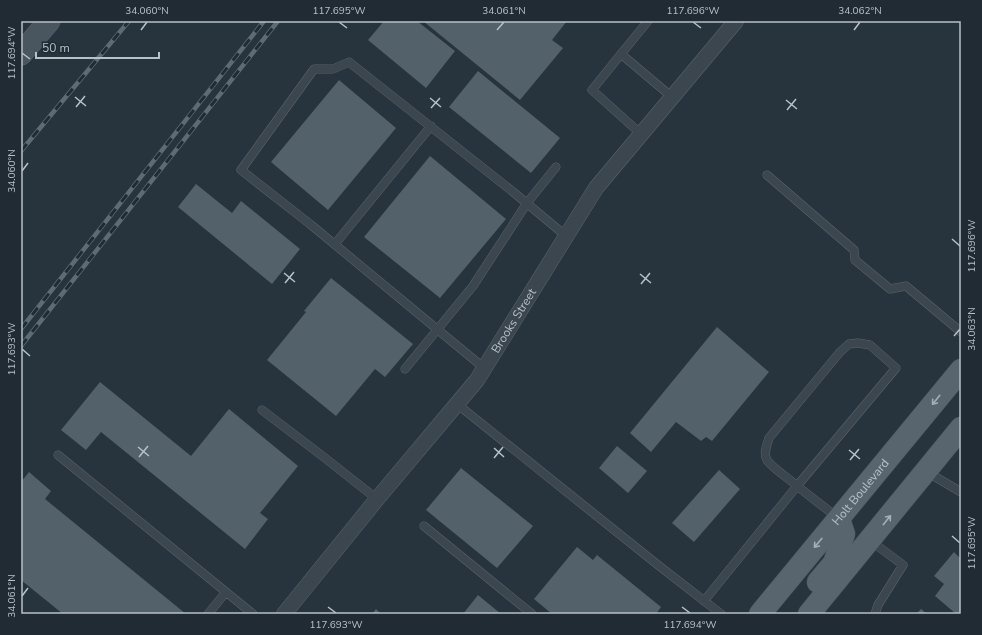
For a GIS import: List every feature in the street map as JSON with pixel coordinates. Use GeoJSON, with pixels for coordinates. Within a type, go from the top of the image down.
{"type":"FeatureCollection","features":[{"type":"Feature","properties":{"kind":"main road","name":"Holt Boulevard"},"geometry":{"type":"LineString","coordinates":[[760,614],[961,370]]}},
{"type":"Feature","properties":{"kind":"main road"},"geometry":{"type":"LineString","coordinates":[[809,614],[961,428]]}},
{"type":"Feature","properties":{"kind":"main road"},"geometry":{"type":"LineString","coordinates":[[797,614],[806,596],[834,563],[844,534],[839,519]]}},
{"type":"Feature","properties":{"kind":"street"},"geometry":{"type":"LineString","coordinates":[[21,54],[49,21]]}},
{"type":"Feature","properties":{"kind":"street","name":"Brooks Street"},"geometry":{"type":"LineString","coordinates":[[284,614],[377,499],[477,380],[596,188],[736,21]]}},
{"type":"Feature","properties":{"kind":"lane"},"geometry":{"type":"LineString","coordinates":[[641,134],[592,90],[648,21]]}},
{"type":"Feature","properties":{"kind":"lane"},"geometry":{"type":"LineString","coordinates":[[621,54],[672,97]]}},
{"type":"Feature","properties":{"kind":"lane"},"geometry":{"type":"LineString","coordinates":[[484,368],[335,244],[241,170],[314,69],[334,69],[349,62],[431,126],[566,236]]}},
{"type":"Feature","properties":{"kind":"lane"},"geometry":{"type":"LineString","coordinates":[[335,244],[431,126]]}},
{"type":"Feature","properties":{"kind":"lane"},"geometry":{"type":"LineString","coordinates":[[405,369],[473,286],[526,203],[556,167]]}},
{"type":"Feature","properties":{"kind":"lane"},"geometry":{"type":"LineString","coordinates":[[767,175],[854,250],[855,260],[890,289],[906,286],[961,332]]}},
{"type":"Feature","properties":{"kind":"lane"},"geometry":{"type":"LineString","coordinates":[[704,601],[797,486],[896,368],[870,345],[858,343],[849,344],[840,352],[769,438],[765,449],[767,460],[775,468],[797,486],[839,519]]}},
{"type":"Feature","properties":{"kind":"lane"},"geometry":{"type":"LineString","coordinates":[[457,404],[721,614]]}},
{"type":"Feature","properties":{"kind":"lane"},"geometry":{"type":"LineString","coordinates":[[262,410],[377,499]]}},
{"type":"Feature","properties":{"kind":"lane"},"geometry":{"type":"LineString","coordinates":[[58,455],[253,614]]}},
{"type":"Feature","properties":{"kind":"lane"},"geometry":{"type":"LineString","coordinates":[[926,471],[961,492]]}},
{"type":"Feature","properties":{"kind":"lane"},"geometry":{"type":"LineString","coordinates":[[424,526],[532,614]]}},
{"type":"Feature","properties":{"kind":"lane"},"geometry":{"type":"LineString","coordinates":[[870,540],[903,565],[878,605],[875,614]]}},
{"type":"Feature","properties":{"kind":"lane"},"geometry":{"type":"LineString","coordinates":[[208,614],[226,592]]}},
{"type":"Feature","properties":{"kind":"building"},"geometry":{"type":"Polygon","coordinates":[[[384,21],[417,21],[455,51],[426,88],[368,40],[384,21]]]}},
{"type":"Feature","properties":{"kind":"building"},"geometry":{"type":"Polygon","coordinates":[[[423,21],[567,21],[552,40],[563,48],[520,100],[423,21]]]}},
{"type":"Feature","properties":{"kind":"building"},"geometry":{"type":"Polygon","coordinates":[[[478,71],[560,138],[531,173],[449,107],[478,71]]]}},
{"type":"Feature","properties":{"kind":"building"},"geometry":{"type":"Polygon","coordinates":[[[339,80],[396,128],[328,210],[271,162],[339,80]]]}},
{"type":"Feature","properties":{"kind":"building"},"geometry":{"type":"Polygon","coordinates":[[[430,156],[506,219],[440,298],[364,237],[430,156]]]}},
{"type":"Feature","properties":{"kind":"building"},"geometry":{"type":"Polygon","coordinates":[[[196,184],[232,213],[241,201],[300,249],[272,284],[178,207],[196,184]]]}},
{"type":"Feature","properties":{"kind":"building"},"geometry":{"type":"Polygon","coordinates":[[[331,278],[413,344],[385,377],[375,369],[336,416],[267,360],[306,312],[304,311],[331,278]]]}},
{"type":"Feature","properties":{"kind":"building"},"geometry":{"type":"Polygon","coordinates":[[[717,327],[769,372],[712,441],[706,437],[701,441],[676,422],[651,452],[630,433],[717,327]]]}},
{"type":"Feature","properties":{"kind":"building"},"geometry":{"type":"Polygon","coordinates":[[[100,382],[191,456],[229,409],[298,466],[260,513],[268,519],[245,549],[101,432],[86,450],[61,430],[100,382]]]}},
{"type":"Feature","properties":{"kind":"building"},"geometry":{"type":"Polygon","coordinates":[[[617,446],[647,471],[628,493],[599,468],[617,446]]]}},
{"type":"Feature","properties":{"kind":"building"},"geometry":{"type":"Polygon","coordinates":[[[461,468],[533,526],[497,568],[426,510],[461,468]]]}},
{"type":"Feature","properties":{"kind":"building"},"geometry":{"type":"Polygon","coordinates":[[[719,470],[740,489],[694,542],[672,523],[719,470]]]}},
{"type":"Feature","properties":{"kind":"building"},"geometry":{"type":"Polygon","coordinates":[[[29,472],[51,491],[45,499],[186,614],[63,614],[21,580],[21,482],[29,472]]]}},
{"type":"Feature","properties":{"kind":"building"},"geometry":{"type":"Polygon","coordinates":[[[577,547],[593,560],[597,555],[661,607],[656,614],[552,614],[534,599],[577,547]]]}},
{"type":"Feature","properties":{"kind":"building"},"geometry":{"type":"Polygon","coordinates":[[[954,552],[961,559],[960,614],[956,614],[935,596],[944,584],[934,576],[954,552]]]}},
{"type":"Feature","properties":{"kind":"building"},"geometry":{"type":"Polygon","coordinates":[[[478,595],[501,614],[463,614],[478,595]]]}},
{"type":"Feature","properties":{"kind":"building"},"geometry":{"type":"Polygon","coordinates":[[[376,609],[381,614],[372,614],[376,609]]]}},
{"type":"Feature","properties":{"kind":"building"},"geometry":{"type":"Polygon","coordinates":[[[921,609],[927,614],[916,614],[921,609]]]}},
{"type":"Feature","properties":{"kind":"railway"},"geometry":{"type":"LineString","coordinates":[[21,151],[129,21]]}},
{"type":"Feature","properties":{"kind":"railway"},"geometry":{"type":"LineString","coordinates":[[21,329],[264,21]]}},
{"type":"Feature","properties":{"kind":"railway"},"geometry":{"type":"LineString","coordinates":[[21,346],[278,21]]}}]}
